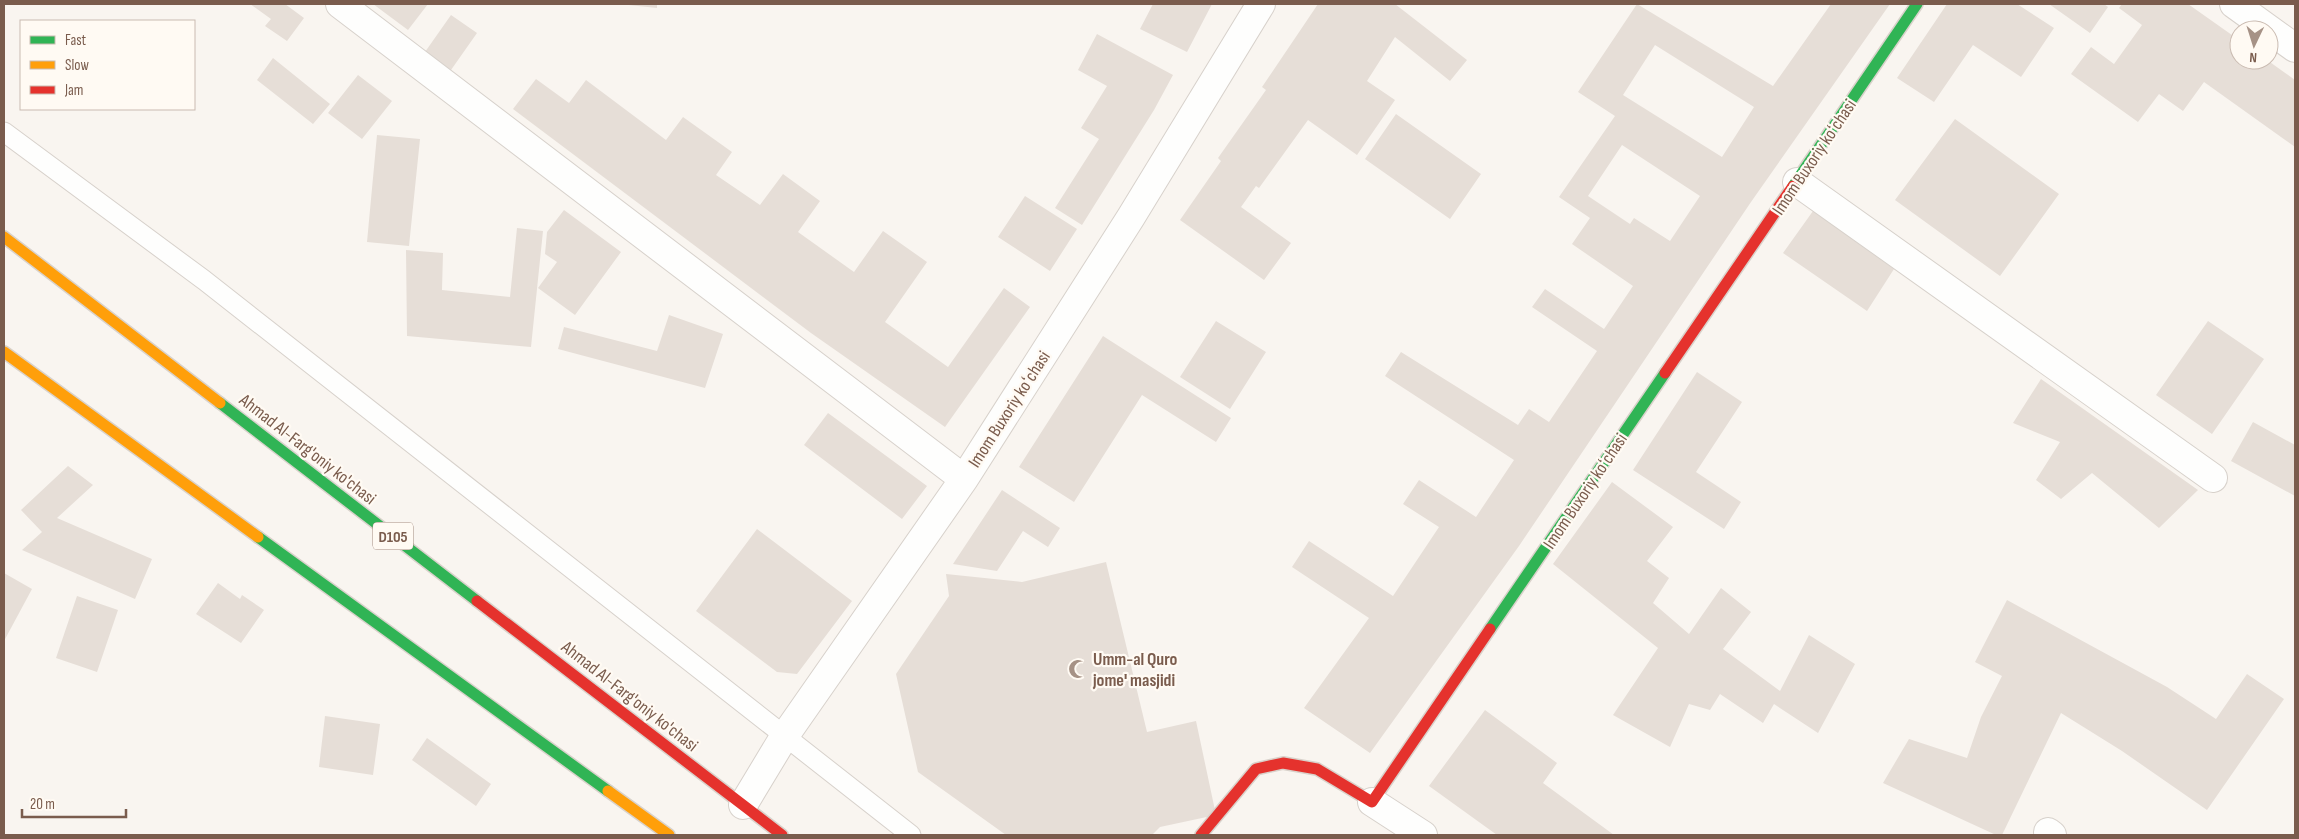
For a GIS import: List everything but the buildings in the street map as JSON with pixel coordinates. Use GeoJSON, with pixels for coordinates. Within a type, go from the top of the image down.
{"type":"FeatureCollection","features":[{"type":"Feature","properties":{"kind":"main road","name":"Imom Buxoriy koʻchasi"},"geometry":{"type":"LineString","coordinates":[[1372,802],[1917,4]]}},
{"type":"Feature","properties":{"kind":"main road","name":"Ahmad Al-Farg'oniy ko'chasi"},"geometry":{"type":"LineString","coordinates":[[4,237],[782,835]]}},
{"type":"Feature","properties":{"kind":"main road"},"geometry":{"type":"LineString","coordinates":[[4,352],[669,835]]}},
{"type":"Feature","properties":{"kind":"main road"},"geometry":{"type":"LineString","coordinates":[[1201,835],[1256,769],[1282,762],[1318,769],[1372,802]]}},
{"type":"Feature","properties":{"kind":"street"},"geometry":{"type":"LineString","coordinates":[[340,4],[964,478]]}},
{"type":"Feature","properties":{"kind":"street","name":"Imom Buxoriy koʻchasi"},"geometry":{"type":"LineString","coordinates":[[743,805],[784,737],[964,478],[1131,218],[1261,4]]}},
{"type":"Feature","properties":{"kind":"street"},"geometry":{"type":"LineString","coordinates":[[2234,4],[2295,48]]}},
{"type":"Feature","properties":{"kind":"street"},"geometry":{"type":"LineString","coordinates":[[1797,182],[2213,478]]}},
{"type":"Feature","properties":{"kind":"street"},"geometry":{"type":"LineString","coordinates":[[1372,802],[1423,835]]}},
{"type":"Feature","properties":{"kind":"lane"},"geometry":{"type":"LineString","coordinates":[[4,132],[204,280],[911,835]]}},
{"type":"Feature","properties":{"kind":"traffic: fast"},"geometry":{"type":"LineString","coordinates":[[1793,186],[1917,4]]}},
{"type":"Feature","properties":{"kind":"traffic: fast"},"geometry":{"type":"LineString","coordinates":[[1490,629],[1665,373]]}},
{"type":"Feature","properties":{"kind":"traffic: fast"},"geometry":{"type":"LineString","coordinates":[[220,403],[477,601]]}},
{"type":"Feature","properties":{"kind":"traffic: fast"},"geometry":{"type":"LineString","coordinates":[[258,537],[608,791]]}},
{"type":"Feature","properties":{"kind":"traffic: slow"},"geometry":{"type":"LineString","coordinates":[[4,237],[220,403]]}},
{"type":"Feature","properties":{"kind":"traffic: slow"},"geometry":{"type":"LineString","coordinates":[[4,352],[258,537]]}},
{"type":"Feature","properties":{"kind":"traffic: slow"},"geometry":{"type":"LineString","coordinates":[[608,791],[669,835]]}},
{"type":"Feature","properties":{"kind":"traffic: jam"},"geometry":{"type":"LineString","coordinates":[[1665,373],[1793,186]]}},
{"type":"Feature","properties":{"kind":"traffic: jam"},"geometry":{"type":"LineString","coordinates":[[477,601],[782,835]]}},
{"type":"Feature","properties":{"kind":"traffic: jam"},"geometry":{"type":"LineString","coordinates":[[1201,835],[1256,769],[1283,763],[1317,769],[1372,802],[1490,629]]}},
{"type":"Feature","properties":{"kind":"place","name":"Umm-al Quro jome' masjidi"},"geometry":{"type":"Point","coordinates":[1078,669]}}]}
